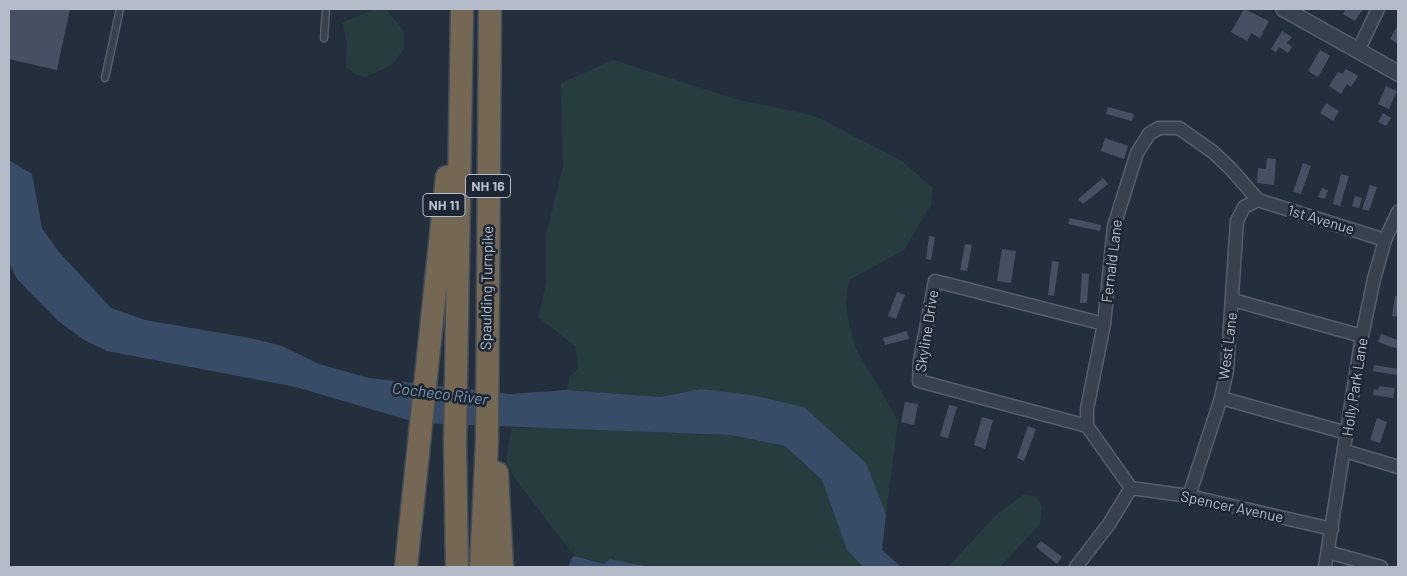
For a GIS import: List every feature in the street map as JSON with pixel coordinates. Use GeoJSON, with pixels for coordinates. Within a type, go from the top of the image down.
{"type":"FeatureCollection","features":[{"type":"Feature","properties":{"kind":"highway","name":"Spaulding Turnpike"},"geometry":{"type":"LineString","coordinates":[[456,567],[455,443],[458,363],[462,9]]}},
{"type":"Feature","properties":{"kind":"highway","name":"Spaulding Turnpike"},"geometry":{"type":"LineString","coordinates":[[481,567],[487,442],[486,364],[490,9]]}},
{"type":"Feature","properties":{"kind":"highway","name":"NH 11"},"geometry":{"type":"LineString","coordinates":[[407,567],[462,39]]}},
{"type":"Feature","properties":{"kind":"highway"},"geometry":{"type":"LineString","coordinates":[[487,442],[498,475],[502,567]]}},
{"type":"Feature","properties":{"kind":"street"},"geometry":{"type":"LineString","coordinates":[[1284,9],[1398,73]]}},
{"type":"Feature","properties":{"kind":"street"},"geometry":{"type":"LineString","coordinates":[[1358,51],[1378,9]]}},
{"type":"Feature","properties":{"kind":"street","name":"Fernald Lane"},"geometry":{"type":"LineString","coordinates":[[1087,426],[1087,409],[1104,324],[1114,226],[1137,153],[1149,134],[1159,128],[1170,126],[1186,133],[1213,152],[1231,169],[1258,200]]}},
{"type":"Feature","properties":{"kind":"street","name":"1st Avenue"},"geometry":{"type":"LineString","coordinates":[[1258,200],[1385,240]]}},
{"type":"Feature","properties":{"kind":"street","name":"West Lane"},"geometry":{"type":"LineString","coordinates":[[1189,496],[1222,398],[1233,300],[1238,221],[1244,207],[1258,200]]}},
{"type":"Feature","properties":{"kind":"street","name":"Holly Park Lane"},"geometry":{"type":"LineString","coordinates":[[1325,567],[1362,336],[1385,240],[1398,212]]}},
{"type":"Feature","properties":{"kind":"street","name":"Skyline Drive"},"geometry":{"type":"LineString","coordinates":[[1087,426],[919,381],[920,361],[935,281],[1104,324]]}},
{"type":"Feature","properties":{"kind":"street"},"geometry":{"type":"LineString","coordinates":[[1233,300],[1362,336]]}},
{"type":"Feature","properties":{"kind":"street"},"geometry":{"type":"LineString","coordinates":[[1222,398],[1347,433]]}},
{"type":"Feature","properties":{"kind":"street"},"geometry":{"type":"LineString","coordinates":[[1076,567],[1109,524],[1131,488],[1087,426]]}},
{"type":"Feature","properties":{"kind":"street"},"geometry":{"type":"LineString","coordinates":[[1344,451],[1398,467]]}},
{"type":"Feature","properties":{"kind":"street","name":"Spencer Avenue"},"geometry":{"type":"LineString","coordinates":[[1131,488],[1189,496],[1332,529]]}},
{"type":"Feature","properties":{"kind":"street"},"geometry":{"type":"LineString","coordinates":[[1328,552],[1381,567]]}},
{"type":"Feature","properties":{"kind":"lane"},"geometry":{"type":"LineString","coordinates":[[104,78],[120,9]]}},
{"type":"Feature","properties":{"kind":"lane"},"geometry":{"type":"LineString","coordinates":[[324,38],[326,9]]}},
{"type":"Feature","properties":{"kind":"green space"},"geometry":{"type":"Polygon","coordinates":[[[374,9],[386,9],[404,31],[404,49],[392,65],[366,77],[354,74],[346,67],[347,44],[342,23],[374,9]]]}},
{"type":"Feature","properties":{"kind":"green space"},"geometry":{"type":"Polygon","coordinates":[[[613,60],[736,99],[815,116],[902,161],[933,188],[931,205],[904,250],[849,280],[846,303],[849,324],[856,349],[898,420],[886,514],[866,463],[804,407],[700,389],[661,397],[567,390],[569,377],[579,368],[575,346],[538,317],[546,284],[546,235],[563,166],[561,83],[613,60]]]}},
{"type":"Feature","properties":{"kind":"green space"},"geometry":{"type":"Polygon","coordinates":[[[542,427],[730,435],[785,446],[822,480],[847,550],[863,567],[650,567],[610,559],[605,564],[574,556],[516,480],[506,462],[511,428],[542,427]]]}},
{"type":"Feature","properties":{"kind":"green space"},"geometry":{"type":"Polygon","coordinates":[[[1023,495],[1035,496],[1042,506],[1040,524],[1000,567],[948,567],[997,514],[1023,495]]]}},
{"type":"Feature","properties":{"kind":"water","name":"Cocheco River"},"geometry":{"type":"Polygon","coordinates":[[[9,160],[32,174],[42,228],[59,252],[111,308],[145,320],[250,338],[282,346],[319,364],[369,378],[510,394],[567,390],[661,397],[700,389],[751,395],[804,407],[866,463],[886,514],[882,550],[901,567],[863,567],[847,550],[822,480],[785,446],[730,435],[418,423],[296,387],[107,351],[84,340],[57,320],[17,279],[9,263],[9,160]]]}},
{"type":"Feature","properties":{"kind":"water"},"geometry":{"type":"Polygon","coordinates":[[[574,556],[604,564],[610,559],[650,567],[568,567],[574,556]]]}},
{"type":"Feature","properties":{"kind":"building"},"geometry":{"type":"Polygon","coordinates":[[[9,9],[70,9],[57,70],[9,59],[9,9]]]}},
{"type":"Feature","properties":{"kind":"building"},"geometry":{"type":"Polygon","coordinates":[[[1244,9],[1269,21],[1260,38],[1251,33],[1247,41],[1231,32],[1244,9]]]}},
{"type":"Feature","properties":{"kind":"building"},"geometry":{"type":"Polygon","coordinates":[[[1346,9],[1363,9],[1355,21],[1343,14],[1346,9]]]}},
{"type":"Feature","properties":{"kind":"building"},"geometry":{"type":"Polygon","coordinates":[[[1398,25],[1398,44],[1390,39],[1398,25]]]}},
{"type":"Feature","properties":{"kind":"building"},"geometry":{"type":"Polygon","coordinates":[[[1282,31],[1292,37],[1287,43],[1292,47],[1288,53],[1279,47],[1276,52],[1271,49],[1282,31]]]}},
{"type":"Feature","properties":{"kind":"building"},"geometry":{"type":"Polygon","coordinates":[[[1320,50],[1330,56],[1318,77],[1308,71],[1320,50]]]}},
{"type":"Feature","properties":{"kind":"building"},"geometry":{"type":"Polygon","coordinates":[[[1346,69],[1358,76],[1351,87],[1347,84],[1341,94],[1329,86],[1338,72],[1342,74],[1346,69]]]}},
{"type":"Feature","properties":{"kind":"building"},"geometry":{"type":"Polygon","coordinates":[[[1386,86],[1397,91],[1389,109],[1378,104],[1386,86]]]}},
{"type":"Feature","properties":{"kind":"building"},"geometry":{"type":"Polygon","coordinates":[[[1326,103],[1339,111],[1333,121],[1320,113],[1326,103]]]}},
{"type":"Feature","properties":{"kind":"building"},"geometry":{"type":"Polygon","coordinates":[[[1108,107],[1134,114],[1132,121],[1106,114],[1108,107]]]}},
{"type":"Feature","properties":{"kind":"building"},"geometry":{"type":"Polygon","coordinates":[[[1383,113],[1391,118],[1386,126],[1378,122],[1383,113]]]}},
{"type":"Feature","properties":{"kind":"building"},"geometry":{"type":"Polygon","coordinates":[[[1105,138],[1128,146],[1124,159],[1101,151],[1105,138]]]}},
{"type":"Feature","properties":{"kind":"building"},"geometry":{"type":"Polygon","coordinates":[[[1267,158],[1276,159],[1274,185],[1257,183],[1258,168],[1266,169],[1267,158]]]}},
{"type":"Feature","properties":{"kind":"building"},"geometry":{"type":"Polygon","coordinates":[[[1303,163],[1311,166],[1301,194],[1293,192],[1303,163]]]}},
{"type":"Feature","properties":{"kind":"building"},"geometry":{"type":"Polygon","coordinates":[[[1341,174],[1349,176],[1340,206],[1333,204],[1341,174]]]}},
{"type":"Feature","properties":{"kind":"building"},"geometry":{"type":"Polygon","coordinates":[[[1103,178],[1108,184],[1083,204],[1078,199],[1103,178]]]}},
{"type":"Feature","properties":{"kind":"building"},"geometry":{"type":"Polygon","coordinates":[[[1370,185],[1377,187],[1369,211],[1362,209],[1370,185]]]}},
{"type":"Feature","properties":{"kind":"building"},"geometry":{"type":"Polygon","coordinates":[[[1322,188],[1328,190],[1325,199],[1318,197],[1322,188]]]}},
{"type":"Feature","properties":{"kind":"building"},"geometry":{"type":"Polygon","coordinates":[[[1355,196],[1362,198],[1359,208],[1352,206],[1355,196]]]}},
{"type":"Feature","properties":{"kind":"building"},"geometry":{"type":"Polygon","coordinates":[[[1070,218],[1101,225],[1100,231],[1068,224],[1070,218]]]}},
{"type":"Feature","properties":{"kind":"building"},"geometry":{"type":"Polygon","coordinates":[[[929,236],[935,237],[931,260],[926,259],[929,236]]]}},
{"type":"Feature","properties":{"kind":"building"},"geometry":{"type":"Polygon","coordinates":[[[965,244],[972,245],[967,271],[960,270],[965,244]]]}},
{"type":"Feature","properties":{"kind":"building"},"geometry":{"type":"Polygon","coordinates":[[[1002,249],[1016,251],[1011,283],[997,281],[1002,249]]]}},
{"type":"Feature","properties":{"kind":"building"},"geometry":{"type":"Polygon","coordinates":[[[1052,261],[1059,262],[1054,296],[1048,295],[1052,261]]]}},
{"type":"Feature","properties":{"kind":"building"},"geometry":{"type":"Polygon","coordinates":[[[1082,273],[1089,274],[1087,303],[1080,303],[1082,273]]]}},
{"type":"Feature","properties":{"kind":"building"},"geometry":{"type":"Polygon","coordinates":[[[897,292],[905,295],[896,319],[888,316],[897,292]]]}},
{"type":"Feature","properties":{"kind":"building"},"geometry":{"type":"Polygon","coordinates":[[[1395,296],[1398,296],[1398,317],[1392,316],[1395,296]]]}},
{"type":"Feature","properties":{"kind":"building"},"geometry":{"type":"Polygon","coordinates":[[[907,331],[909,339],[885,345],[883,338],[907,331]]]}},
{"type":"Feature","properties":{"kind":"building"},"geometry":{"type":"Polygon","coordinates":[[[1381,334],[1398,340],[1398,349],[1378,342],[1381,334]]]}},
{"type":"Feature","properties":{"kind":"building"},"geometry":{"type":"Polygon","coordinates":[[[1374,365],[1398,369],[1397,375],[1373,371],[1374,365]]]}},
{"type":"Feature","properties":{"kind":"building"},"geometry":{"type":"Polygon","coordinates":[[[1379,386],[1395,388],[1393,398],[1373,395],[1374,389],[1378,390],[1379,386]]]}},
{"type":"Feature","properties":{"kind":"building"},"geometry":{"type":"Polygon","coordinates":[[[905,402],[918,404],[914,425],[901,422],[905,402]]]}},
{"type":"Feature","properties":{"kind":"building"},"geometry":{"type":"Polygon","coordinates":[[[949,405],[957,407],[948,438],[940,436],[949,405]]]}},
{"type":"Feature","properties":{"kind":"building"},"geometry":{"type":"Polygon","coordinates":[[[982,417],[993,420],[985,449],[974,445],[982,417]]]}},
{"type":"Feature","properties":{"kind":"building"},"geometry":{"type":"Polygon","coordinates":[[[1377,418],[1387,422],[1380,443],[1370,440],[1377,418]]]}},
{"type":"Feature","properties":{"kind":"building"},"geometry":{"type":"Polygon","coordinates":[[[1028,426],[1036,429],[1024,461],[1017,458],[1028,426]]]}},
{"type":"Feature","properties":{"kind":"building"},"geometry":{"type":"Polygon","coordinates":[[[1041,541],[1062,557],[1057,564],[1036,547],[1041,541]]]}}]}
